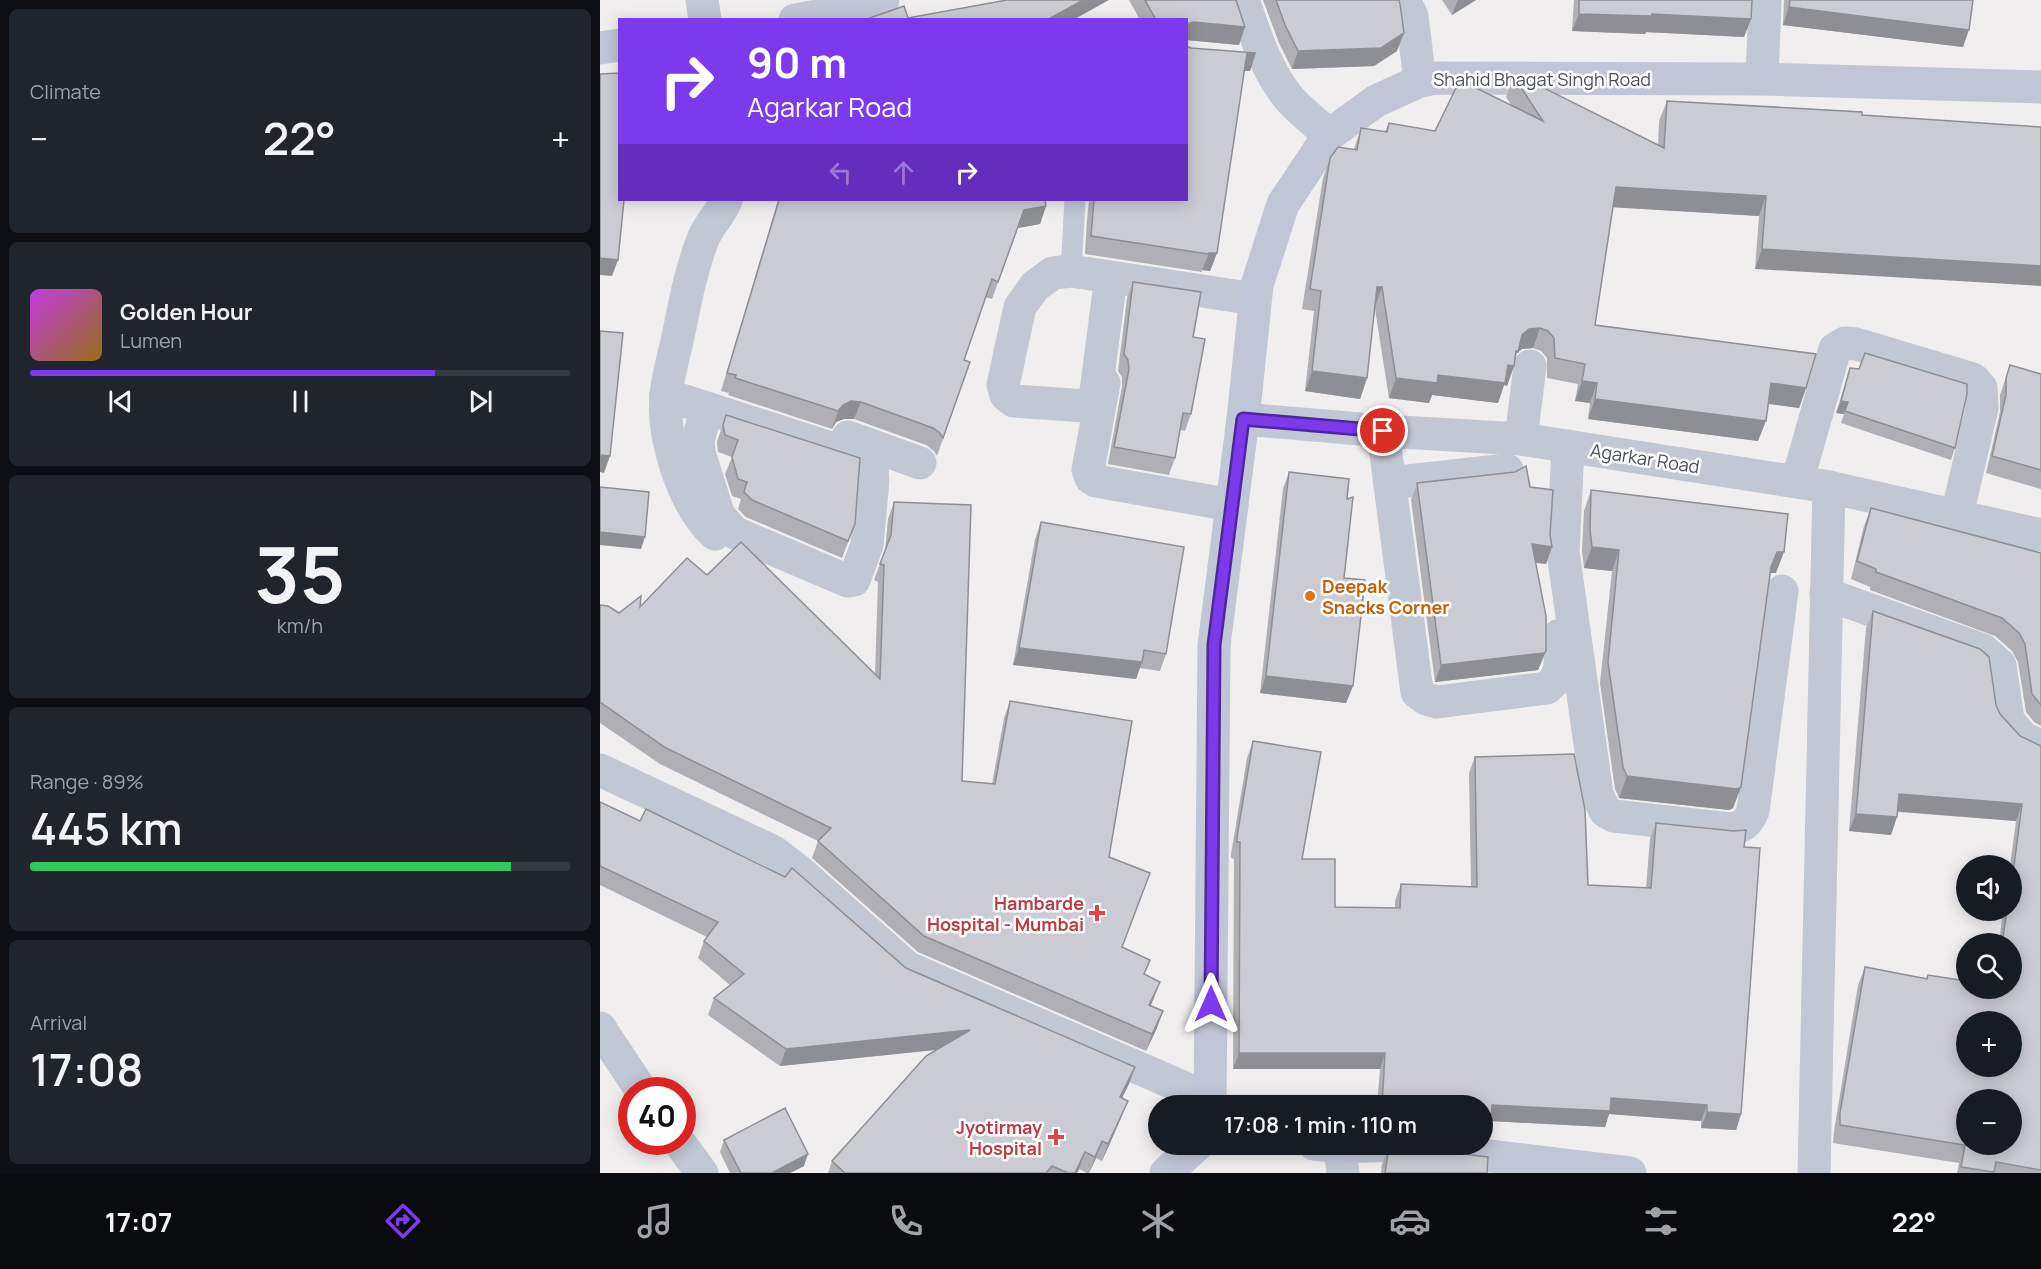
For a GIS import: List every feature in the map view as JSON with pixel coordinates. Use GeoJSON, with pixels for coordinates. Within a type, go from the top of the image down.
{"type":"FeatureCollection","features":[{"type":"Feature","properties":{"kind":"street"},"geometry":{"type":"LineString","coordinates":[[702,0],[705,18]]}},
{"type":"Feature","properties":{"kind":"street"},"geometry":{"type":"LineString","coordinates":[[806,18],[845,11],[883,0]]}},
{"type":"Feature","properties":{"kind":"street"},"geometry":{"type":"LineString","coordinates":[[1243,0],[1264,59],[1275,80],[1289,98],[1329,135]]}},
{"type":"Feature","properties":{"kind":"street"},"geometry":{"type":"LineString","coordinates":[[1404,0],[1412,16],[1420,81]]}},
{"type":"Feature","properties":{"kind":"street"},"geometry":{"type":"LineString","coordinates":[[1761,79],[1765,0]]}},
{"type":"Feature","properties":{"kind":"street"},"geometry":{"type":"LineString","coordinates":[[600,48],[618,45]]}},
{"type":"Feature","properties":{"kind":"street","name":"Shahid Bhagat Singh Road"},"geometry":{"type":"LineString","coordinates":[[1210,1095],[1214,645],[1243,419],[1254,305],[1257,285],[1283,204],[1329,135],[1376,101],[1420,81],[1436,78],[1761,79],[2041,87]]}},
{"type":"Feature","properties":{"kind":"street"},"geometry":{"type":"LineString","coordinates":[[720,540],[705,525],[686,494],[668,435],[668,387],[694,268],[704,236],[723,209],[726,201]]}},
{"type":"Feature","properties":{"kind":"street"},"geometry":{"type":"LineString","coordinates":[[1111,277],[1093,400],[1086,406],[1014,401],[1006,395],[1003,385],[1020,307],[1035,286],[1053,273],[1071,271],[1111,277],[1254,305]]}},
{"type":"Feature","properties":{"kind":"street"},"geometry":{"type":"LineString","coordinates":[[1232,505],[1096,481],[1091,478],[1088,470],[1118,302],[1121,297],[1254,305]]}},
{"type":"Feature","properties":{"kind":"street"},"geometry":{"type":"LineString","coordinates":[[1814,1173],[1826,594],[1813,484],[1835,349],[1845,343],[1856,344],[1973,379],[1981,388],[1982,408],[1957,515]]}},
{"type":"Feature","properties":{"kind":"street"},"geometry":{"type":"LineString","coordinates":[[1530,366],[1563,552],[1597,794],[1605,811],[1614,816],[1730,829],[1748,822],[1753,811],[1782,591]]}},
{"type":"Feature","properties":{"kind":"street"},"geometry":{"type":"LineString","coordinates":[[668,387],[707,408],[865,459],[872,467],[873,480],[867,545],[854,580],[848,582],[735,533],[719,516],[699,453],[698,440],[707,408]]}},
{"type":"Feature","properties":{"kind":"street"},"geometry":{"type":"LineString","coordinates":[[668,387],[822,426],[920,463]]}},
{"type":"Feature","properties":{"kind":"street","name":"Agarkar Road"},"geometry":{"type":"LineString","coordinates":[[1243,419],[1545,443],[1813,484],[2041,535]]}},
{"type":"Feature","properties":{"kind":"street"},"geometry":{"type":"LineString","coordinates":[[1383,431],[1417,692],[1426,699],[1437,702],[1547,688],[1557,680],[1560,670],[1545,443]]}},
{"type":"Feature","properties":{"kind":"street"},"geometry":{"type":"LineString","coordinates":[[1390,483],[1507,470]]}},
{"type":"Feature","properties":{"kind":"street"},"geometry":{"type":"LineString","coordinates":[[1826,594],[1983,650],[2000,665],[2008,720],[2022,736],[2041,747]]}},
{"type":"Feature","properties":{"kind":"street"},"geometry":{"type":"LineString","coordinates":[[1773,655],[1824,664]]}},
{"type":"Feature","properties":{"kind":"street"},"geometry":{"type":"LineString","coordinates":[[600,770],[774,852],[800,872],[908,968],[1194,1095]]}},
{"type":"Feature","properties":{"kind":"street"},"geometry":{"type":"LineString","coordinates":[[600,1028],[632,1077]]}},
{"type":"Feature","properties":{"kind":"street"},"geometry":{"type":"LineString","coordinates":[[688,1155],[702,1173]]}},
{"type":"Feature","properties":{"kind":"street"},"geometry":{"type":"LineString","coordinates":[[1166,1173],[1186,1155]]}},
{"type":"Feature","properties":{"kind":"street"},"geometry":{"type":"LineString","coordinates":[[1482,1155],[1630,1173]]}},
{"type":"Feature","properties":{"kind":"lane"},"geometry":{"type":"LineString","coordinates":[[1071,271],[1075,201]]}},
{"type":"Feature","properties":{"kind":"building"},"geometry":{"type":"Polygon","coordinates":[[[1007,0],[1083,0],[1051,18],[908,18],[1007,0]]]}},
{"type":"Feature","properties":{"kind":"building"},"geometry":{"type":"Polygon","coordinates":[[[1145,0],[1236,0],[1245,27],[1194,22],[1188,24],[1188,18],[1155,18],[1145,0]]]}},
{"type":"Feature","properties":{"kind":"building"},"geometry":{"type":"Polygon","coordinates":[[[1276,0],[1399,0],[1404,33],[1381,48],[1298,51],[1276,0]]]}},
{"type":"Feature","properties":{"kind":"building"},"geometry":{"type":"Polygon","coordinates":[[[1579,0],[1752,0],[1751,19],[1652,14],[1652,16],[1579,14],[1579,0]]]}},
{"type":"Feature","properties":{"kind":"building"},"geometry":{"type":"Polygon","coordinates":[[[1790,0],[1973,0],[1969,30],[1789,7],[1790,0]]]}},
{"type":"Feature","properties":{"kind":"building"},"geometry":{"type":"Polygon","coordinates":[[[904,6],[908,18],[870,18],[904,6]]]}},
{"type":"Feature","properties":{"kind":"building"},"geometry":{"type":"Polygon","coordinates":[[[1188,47],[1256,53],[1247,53],[1217,253],[1208,254],[1091,236],[1094,201],[1188,201],[1188,47]]]}},
{"type":"Feature","properties":{"kind":"building"},"geometry":{"type":"Polygon","coordinates":[[[618,73],[618,201],[624,201],[618,260],[600,258],[600,74],[618,73]]]}},
{"type":"Feature","properties":{"kind":"building"},"geometry":{"type":"Polygon","coordinates":[[[1514,77],[1522,77],[1664,148],[1667,101],[1862,112],[1862,115],[2041,127],[2041,266],[1762,249],[1766,196],[1616,187],[1595,325],[1816,354],[1806,388],[1771,383],[1766,421],[1595,399],[1597,383],[1582,381],[1585,364],[1555,358],[1554,338],[1548,331],[1540,328],[1529,329],[1522,335],[1518,352],[1516,351],[1514,366],[1508,365],[1505,383],[1438,375],[1437,383],[1396,378],[1382,287],[1377,287],[1367,378],[1312,371],[1321,291],[1310,289],[1330,158],[1338,147],[1357,150],[1361,128],[1387,132],[1389,123],[1435,131],[1460,80],[1543,121],[1514,77]]]}},
{"type":"Feature","properties":{"kind":"building"},"geometry":{"type":"Polygon","coordinates":[[[779,201],[1045,201],[1046,206],[1024,210],[998,282],[992,279],[964,360],[970,362],[943,438],[933,428],[861,402],[851,401],[838,411],[735,378],[736,375],[727,373],[779,201]]]}},
{"type":"Feature","properties":{"kind":"building"},"geometry":{"type":"Polygon","coordinates":[[[1133,282],[1201,292],[1193,337],[1205,339],[1191,414],[1183,413],[1175,458],[1114,447],[1129,369],[1128,360],[1124,354],[1133,282]]]}},
{"type":"Feature","properties":{"kind":"building"},"geometry":{"type":"Polygon","coordinates":[[[600,331],[623,333],[610,456],[600,455],[600,331]]]}},
{"type":"Feature","properties":{"kind":"building"},"geometry":{"type":"Polygon","coordinates":[[[1865,353],[1967,384],[1967,394],[1955,448],[1845,411],[1848,402],[1841,401],[1850,368],[1859,369],[1865,353]]]}},
{"type":"Feature","properties":{"kind":"building"},"geometry":{"type":"Polygon","coordinates":[[[2010,365],[2041,374],[2041,470],[1992,456],[2006,395],[2006,378],[2010,365]]]}},
{"type":"Feature","properties":{"kind":"building"},"geometry":{"type":"Polygon","coordinates":[[[726,415],[860,458],[855,524],[848,541],[752,500],[744,492],[747,482],[738,479],[732,457],[738,440],[725,435],[723,425],[726,415]]]}},
{"type":"Feature","properties":{"kind":"building"},"geometry":{"type":"Polygon","coordinates":[[[1526,466],[1530,487],[1553,490],[1550,534],[1552,547],[1532,544],[1546,616],[1546,651],[1441,665],[1417,483],[1515,472],[1526,466]]]}},
{"type":"Feature","properties":{"kind":"building","name":"Deepak Snacks Corner"},"geometry":{"type":"Polygon","coordinates":[[[1289,472],[1349,479],[1347,499],[1353,497],[1344,578],[1365,580],[1353,686],[1266,676],[1289,472]]]}},
{"type":"Feature","properties":{"kind":"building"},"geometry":{"type":"Polygon","coordinates":[[[600,487],[649,492],[645,537],[600,532],[600,487]]]}},
{"type":"Feature","properties":{"kind":"building"},"geometry":{"type":"Polygon","coordinates":[[[1591,490],[1788,514],[1784,552],[1777,552],[1771,567],[1741,787],[1737,789],[1627,776],[1623,767],[1608,662],[1619,550],[1592,547],[1591,490]]]}},
{"type":"Feature","properties":{"kind":"building"},"geometry":{"type":"Polygon","coordinates":[[[894,502],[971,505],[962,781],[995,784],[1010,701],[1132,721],[1109,857],[1150,873],[1122,947],[1150,960],[1144,974],[1160,982],[1149,1005],[1163,1011],[1152,1034],[924,936],[818,841],[831,828],[666,748],[600,702],[600,605],[608,606],[619,613],[641,596],[640,607],[687,558],[707,575],[741,542],[880,679],[884,565],[880,564],[891,535],[894,502]]]}},
{"type":"Feature","properties":{"kind":"building"},"geometry":{"type":"Polygon","coordinates":[[[1871,508],[2041,553],[2041,705],[2032,694],[2025,644],[2019,633],[2002,618],[1876,572],[1876,569],[1857,561],[1871,508]]]}},
{"type":"Feature","properties":{"kind":"building"},"geometry":{"type":"Polygon","coordinates":[[[1041,522],[1184,547],[1166,654],[1144,650],[1142,662],[1019,648],[1041,522]]]}},
{"type":"Feature","properties":{"kind":"building"},"geometry":{"type":"Polygon","coordinates":[[[1873,611],[1980,649],[1989,657],[1996,705],[2000,714],[2020,736],[2041,746],[2041,1170],[1996,1162],[1994,1172],[1961,1167],[1963,1155],[2022,1155],[2022,1089],[1956,1089],[1956,1144],[1840,1125],[1840,1113],[1865,967],[1927,979],[1928,975],[1956,979],[1956,999],[2022,999],[2022,933],[2004,933],[2005,921],[2022,921],[2022,855],[2015,855],[2022,804],[1899,794],[1897,817],[1856,814],[1873,611]]]}},
{"type":"Feature","properties":{"kind":"building"},"geometry":{"type":"Polygon","coordinates":[[[1253,741],[1321,752],[1302,859],[1335,859],[1335,907],[1400,908],[1401,884],[1477,887],[1475,757],[1574,754],[1585,810],[1588,885],[1651,888],[1656,823],[1734,831],[1746,830],[1744,847],[1760,848],[1741,1114],[1707,1112],[1707,1105],[1611,1098],[1610,1111],[1493,1105],[1493,1095],[1383,1095],[1385,1053],[1239,1053],[1240,842],[1237,842],[1253,741]]]}},
{"type":"Feature","properties":{"kind":"building"},"geometry":{"type":"Polygon","coordinates":[[[600,802],[640,821],[646,809],[785,877],[792,868],[906,968],[1135,1067],[1120,1097],[1128,1101],[1108,1144],[1102,1141],[1095,1157],[1085,1152],[1075,1173],[1068,1173],[1052,1166],[1046,1173],[845,1173],[832,1161],[926,1056],[970,1030],[786,1049],[714,998],[744,974],[704,941],[718,922],[600,866],[600,802]]]}},
{"type":"Feature","properties":{"kind":"building"},"geometry":{"type":"Polygon","coordinates":[[[785,1108],[808,1154],[772,1173],[741,1173],[724,1140],[785,1108]]]}},
{"type":"Feature","properties":{"kind":"building"},"geometry":{"type":"Polygon","coordinates":[[[1388,1155],[1488,1157],[1487,1173],[1385,1173],[1388,1155]]]}},
{"type":"Feature","properties":{"kind":"place","name":"Deepak Snacks Corner"},"geometry":{"type":"Point","coordinates":[1310,596]}},
{"type":"Feature","properties":{"kind":"place","name":"Hambarde Hospital - Mumbai"},"geometry":{"type":"Point","coordinates":[1097,913]}},
{"type":"Feature","properties":{"kind":"place","name":"Jyotirmay Hospital"},"geometry":{"type":"Point","coordinates":[1056,1137]}},
{"type":"Feature","properties":{"kind":"route"},"geometry":{"type":"LineString","coordinates":[[1211,1004],[1214,645],[1243,419],[1383,431]]}}]}
